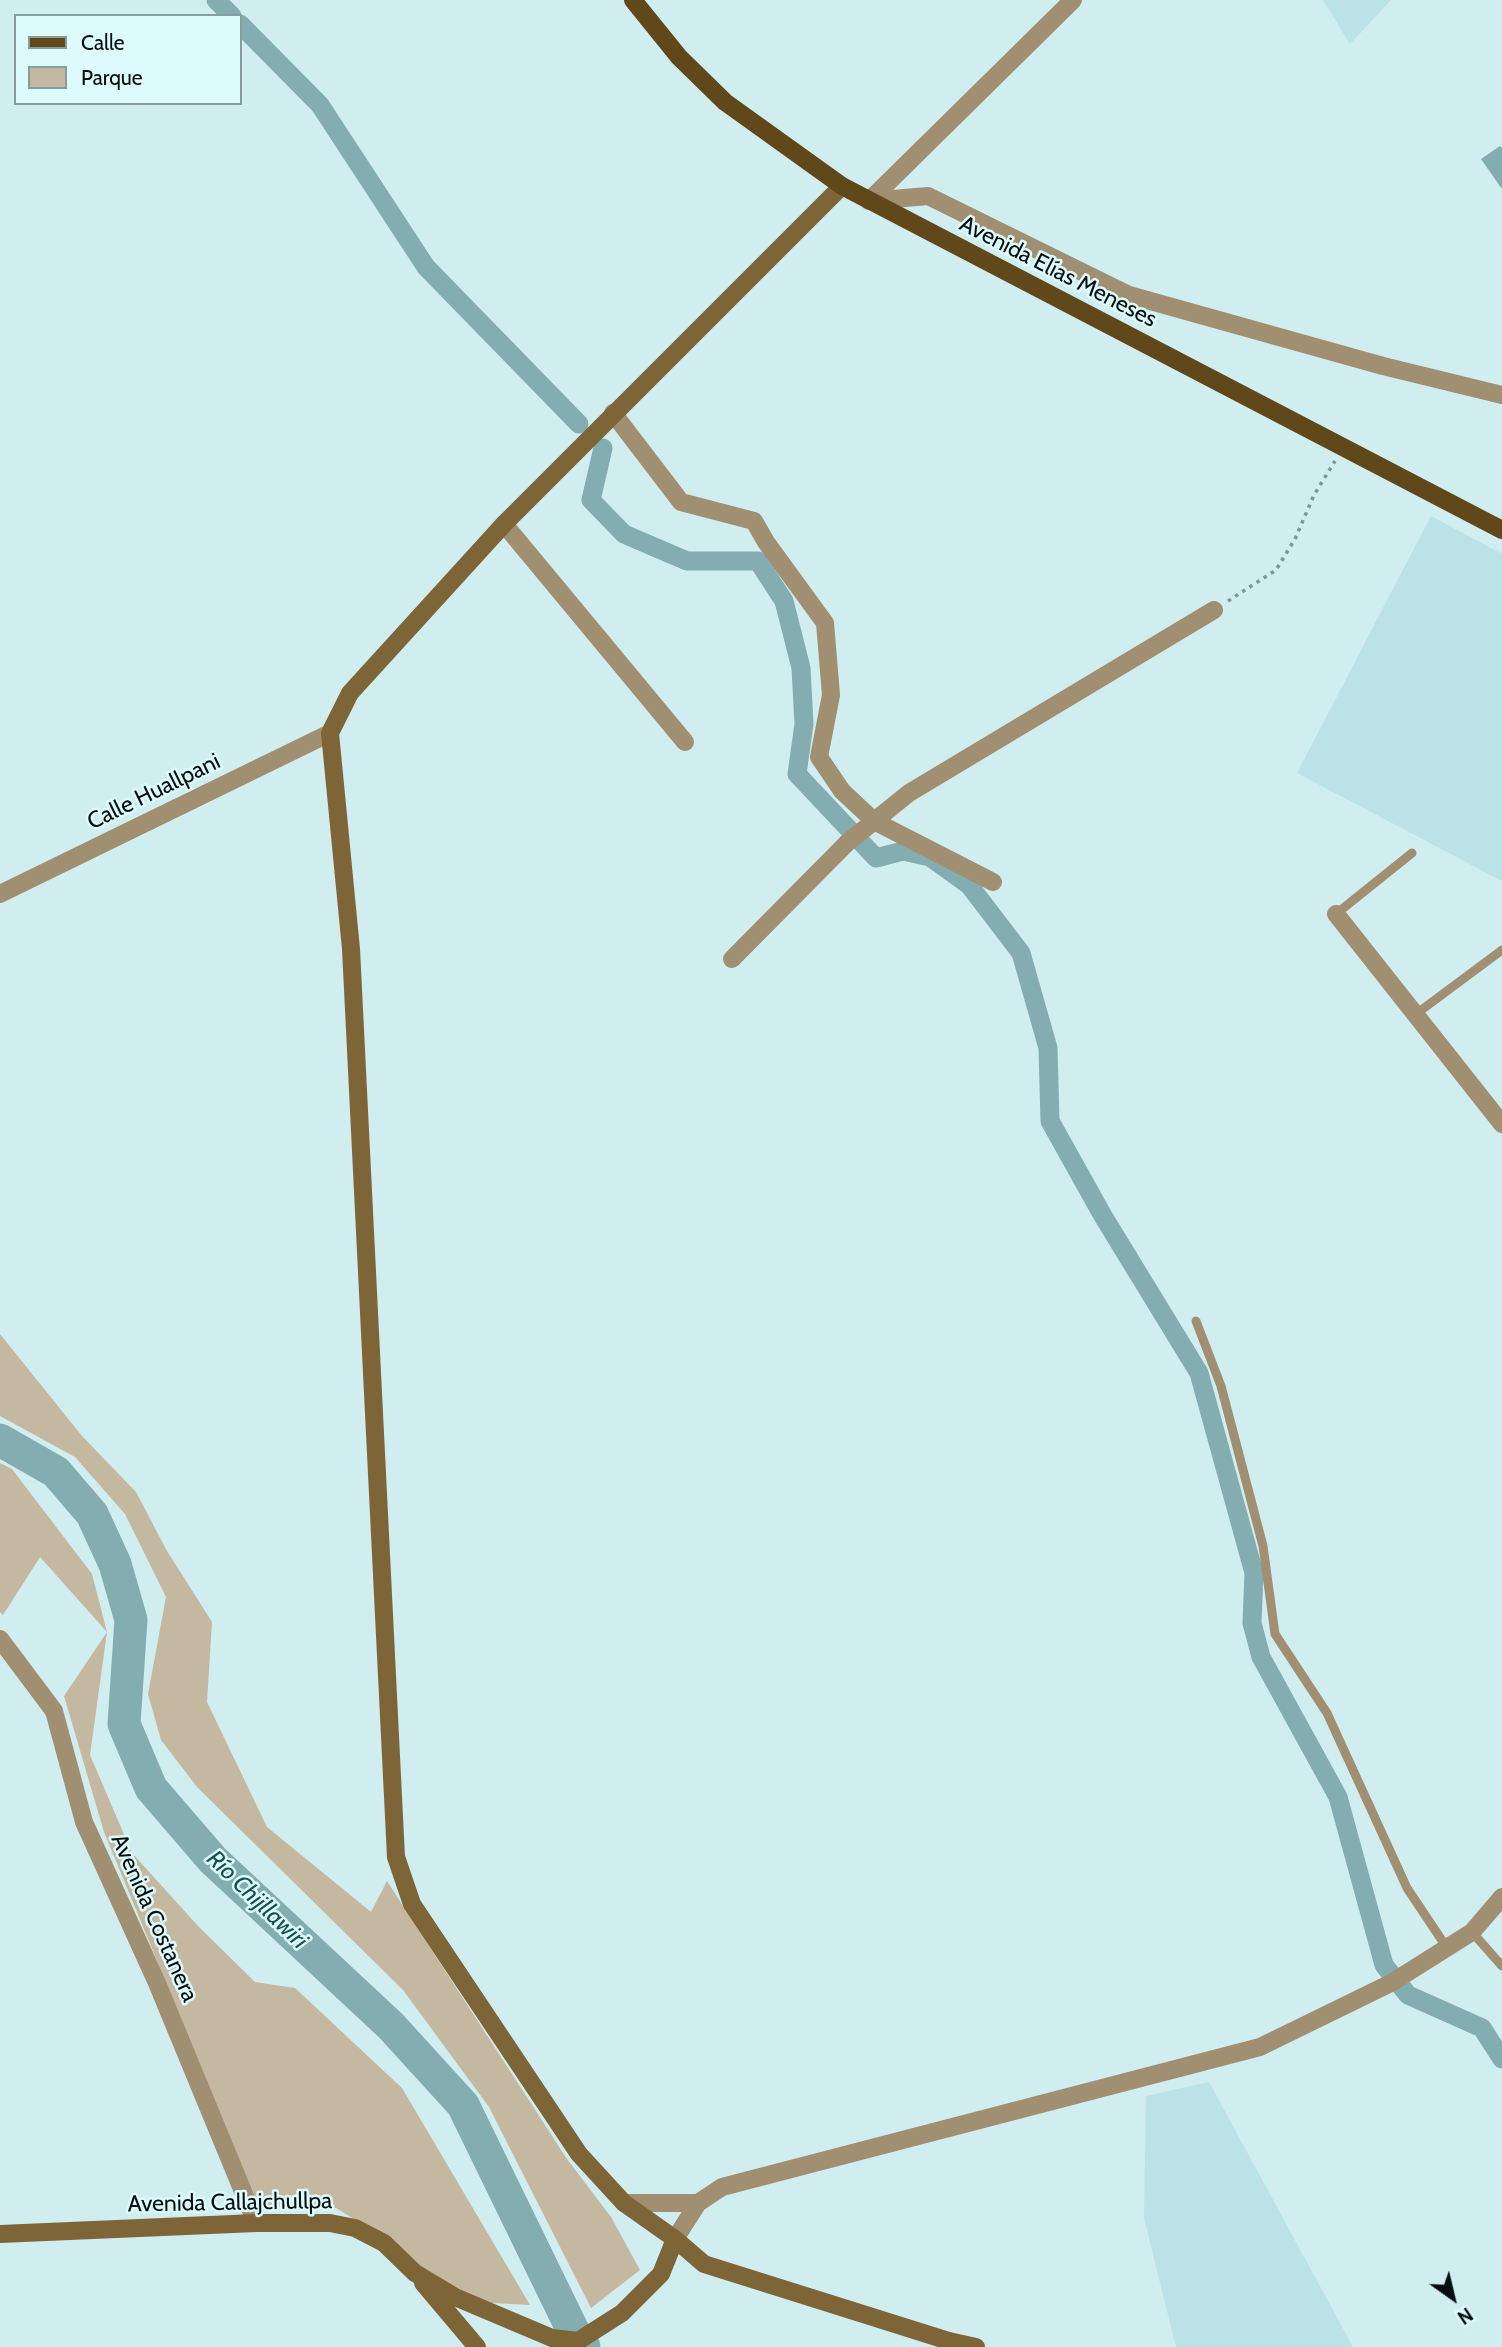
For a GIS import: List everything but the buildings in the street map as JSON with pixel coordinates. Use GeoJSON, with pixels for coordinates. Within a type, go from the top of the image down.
{"type":"FeatureCollection","features":[{"type":"Feature","properties":{"kind":"main road","name":"Avenida Elías Meneses"},"geometry":{"type":"LineString","coordinates":[[633,0],[679,57],[725,102],[842,186],[1502,530]]}},
{"type":"Feature","properties":{"kind":"street"},"geometry":{"type":"LineString","coordinates":[[869,201],[1073,0]]}},
{"type":"Feature","properties":{"kind":"street"},"geometry":{"type":"LineString","coordinates":[[842,186],[504,524],[350,693],[330,733],[351,949],[396,1857],[412,1904],[579,2154],[624,2203],[675,2239],[704,2264],[949,2341],[976,2347]]}},
{"type":"Feature","properties":{"kind":"street"},"geometry":{"type":"LineString","coordinates":[[869,201],[928,196],[1129,295],[1383,366],[1502,395]]}},
{"type":"Feature","properties":{"kind":"street"},"geometry":{"type":"LineString","coordinates":[[613,413],[681,502],[754,520],[766,542],[825,623],[831,695],[819,757],[868,825],[993,882]]}},
{"type":"Feature","properties":{"kind":"street"},"geometry":{"type":"LineString","coordinates":[[504,524],[685,742]]}},
{"type":"Feature","properties":{"kind":"street"},"geometry":{"type":"LineString","coordinates":[[732,960],[847,843],[909,793],[1214,610]]}},
{"type":"Feature","properties":{"kind":"street","name":"Calle Huallpani"},"geometry":{"type":"LineString","coordinates":[[0,894],[330,733]]}},
{"type":"Feature","properties":{"kind":"street"},"geometry":{"type":"LineString","coordinates":[[1336,914],[1499,1115]]}},
{"type":"Feature","properties":{"kind":"street","name":"Avenida Costanera"},"geometry":{"type":"LineString","coordinates":[[0,1639],[54,1711],[84,1822],[157,1983],[256,2223]]}},
{"type":"Feature","properties":{"kind":"street"},"geometry":{"type":"LineString","coordinates":[[675,2239],[698,2203],[722,2187],[1260,2048],[1391,1983],[1447,1948],[1472,1932],[1502,1896]]}},
{"type":"Feature","properties":{"kind":"street"},"geometry":{"type":"LineString","coordinates":[[624,2203],[698,2203]]}},
{"type":"Feature","properties":{"kind":"street","name":"Avenida Callajchullpa"},"geometry":{"type":"LineString","coordinates":[[0,2234],[256,2223],[330,2224],[355,2228],[384,2243],[415,2273],[455,2297],[552,2338],[578,2341],[622,2314],[661,2274],[675,2239]]}},
{"type":"Feature","properties":{"kind":"street"},"geometry":{"type":"LineString","coordinates":[[415,2273],[477,2347]]}},
{"type":"Feature","properties":{"kind":"lane"},"geometry":{"type":"LineString","coordinates":[[1336,914],[1412,853]]}},
{"type":"Feature","properties":{"kind":"lane"},"geometry":{"type":"LineString","coordinates":[[1416,1014],[1502,950]]}},
{"type":"Feature","properties":{"kind":"lane"},"geometry":{"type":"LineString","coordinates":[[1196,1321],[1221,1386],[1263,1546],[1275,1634],[1327,1713],[1407,1888],[1447,1948]]}},
{"type":"Feature","properties":{"kind":"lane"},"geometry":{"type":"LineString","coordinates":[[1472,1932],[1502,1966]]}},
{"type":"Feature","properties":{"kind":"path"},"geometry":{"type":"LineString","coordinates":[[1214,610],[1276,570],[1295,539],[1314,495],[1343,448]]}},
{"type":"Feature","properties":{"kind":"shaded area"},"geometry":{"type":"Polygon","coordinates":[[[1323,0],[1391,0],[1350,44],[1323,0]]]}},
{"type":"Feature","properties":{"kind":"shaded area"},"geometry":{"type":"Polygon","coordinates":[[[1500,146],[1502,148],[1502,189],[1481,159],[1500,146]]]}},
{"type":"Feature","properties":{"kind":"shaded area"},"geometry":{"type":"Polygon","coordinates":[[[1431,516],[1502,554],[1502,881],[1297,773],[1431,516]]]}},
{"type":"Feature","properties":{"kind":"shaded area"},"geometry":{"type":"Polygon","coordinates":[[[1209,2082],[1353,2347],[1176,2347],[1144,2218],[1146,2096],[1209,2082]]]}},
{"type":"Feature","properties":{"kind":"green space"},"geometry":{"type":"Polygon","coordinates":[[[0,1334],[82,1436],[136,1492],[167,1551],[212,1622],[207,1702],[267,1827],[371,1912],[387,1881],[567,2159],[611,2217],[640,2270],[591,2308],[489,2107],[403,1990],[197,1787],[161,1740],[148,1694],[166,1597],[125,1514],[75,1457],[0,1416],[0,1334]]]}},
{"type":"Feature","properties":{"kind":"green space"},"geometry":{"type":"Polygon","coordinates":[[[0,1463],[12,1469],[92,1574],[107,1632],[40,1557],[3,1615],[0,1612],[0,1463]]]}},
{"type":"Feature","properties":{"kind":"green space"},"geometry":{"type":"Polygon","coordinates":[[[107,1632],[90,1755],[132,1853],[199,1927],[255,1982],[295,1988],[402,2088],[530,2305],[454,2301],[402,2249],[336,2208],[258,2206],[104,1832],[64,1696],[107,1632]]]}},
{"type":"Feature","properties":{"kind":"waterway"},"geometry":{"type":"LineString","coordinates":[[216,0],[230,14]]}},
{"type":"Feature","properties":{"kind":"waterway"},"geometry":{"type":"LineString","coordinates":[[242,26],[320,105],[426,267],[579,424]]}},
{"type":"Feature","properties":{"kind":"waterway"},"geometry":{"type":"LineString","coordinates":[[603,448],[591,500],[624,534],[687,561],[758,561],[784,601],[801,668],[804,724],[797,774],[876,858],[903,851],[930,857],[969,885],[1021,953],[1048,1048],[1050,1121],[1103,1216],[1199,1373],[1254,1573],[1252,1623],[1261,1657],[1338,1797],[1384,1965],[1408,1995],[1482,2028],[1502,2059]]}},
{"type":"Feature","properties":{"kind":"waterway","name":"Río Chijllawiri"},"geometry":{"type":"LineString","coordinates":[[0,1440],[56,1472],[92,1514],[115,1564],[131,1620],[124,1724],[151,1788],[213,1860],[391,2026],[463,2105],[578,2341],[584,2347]]}}]}
